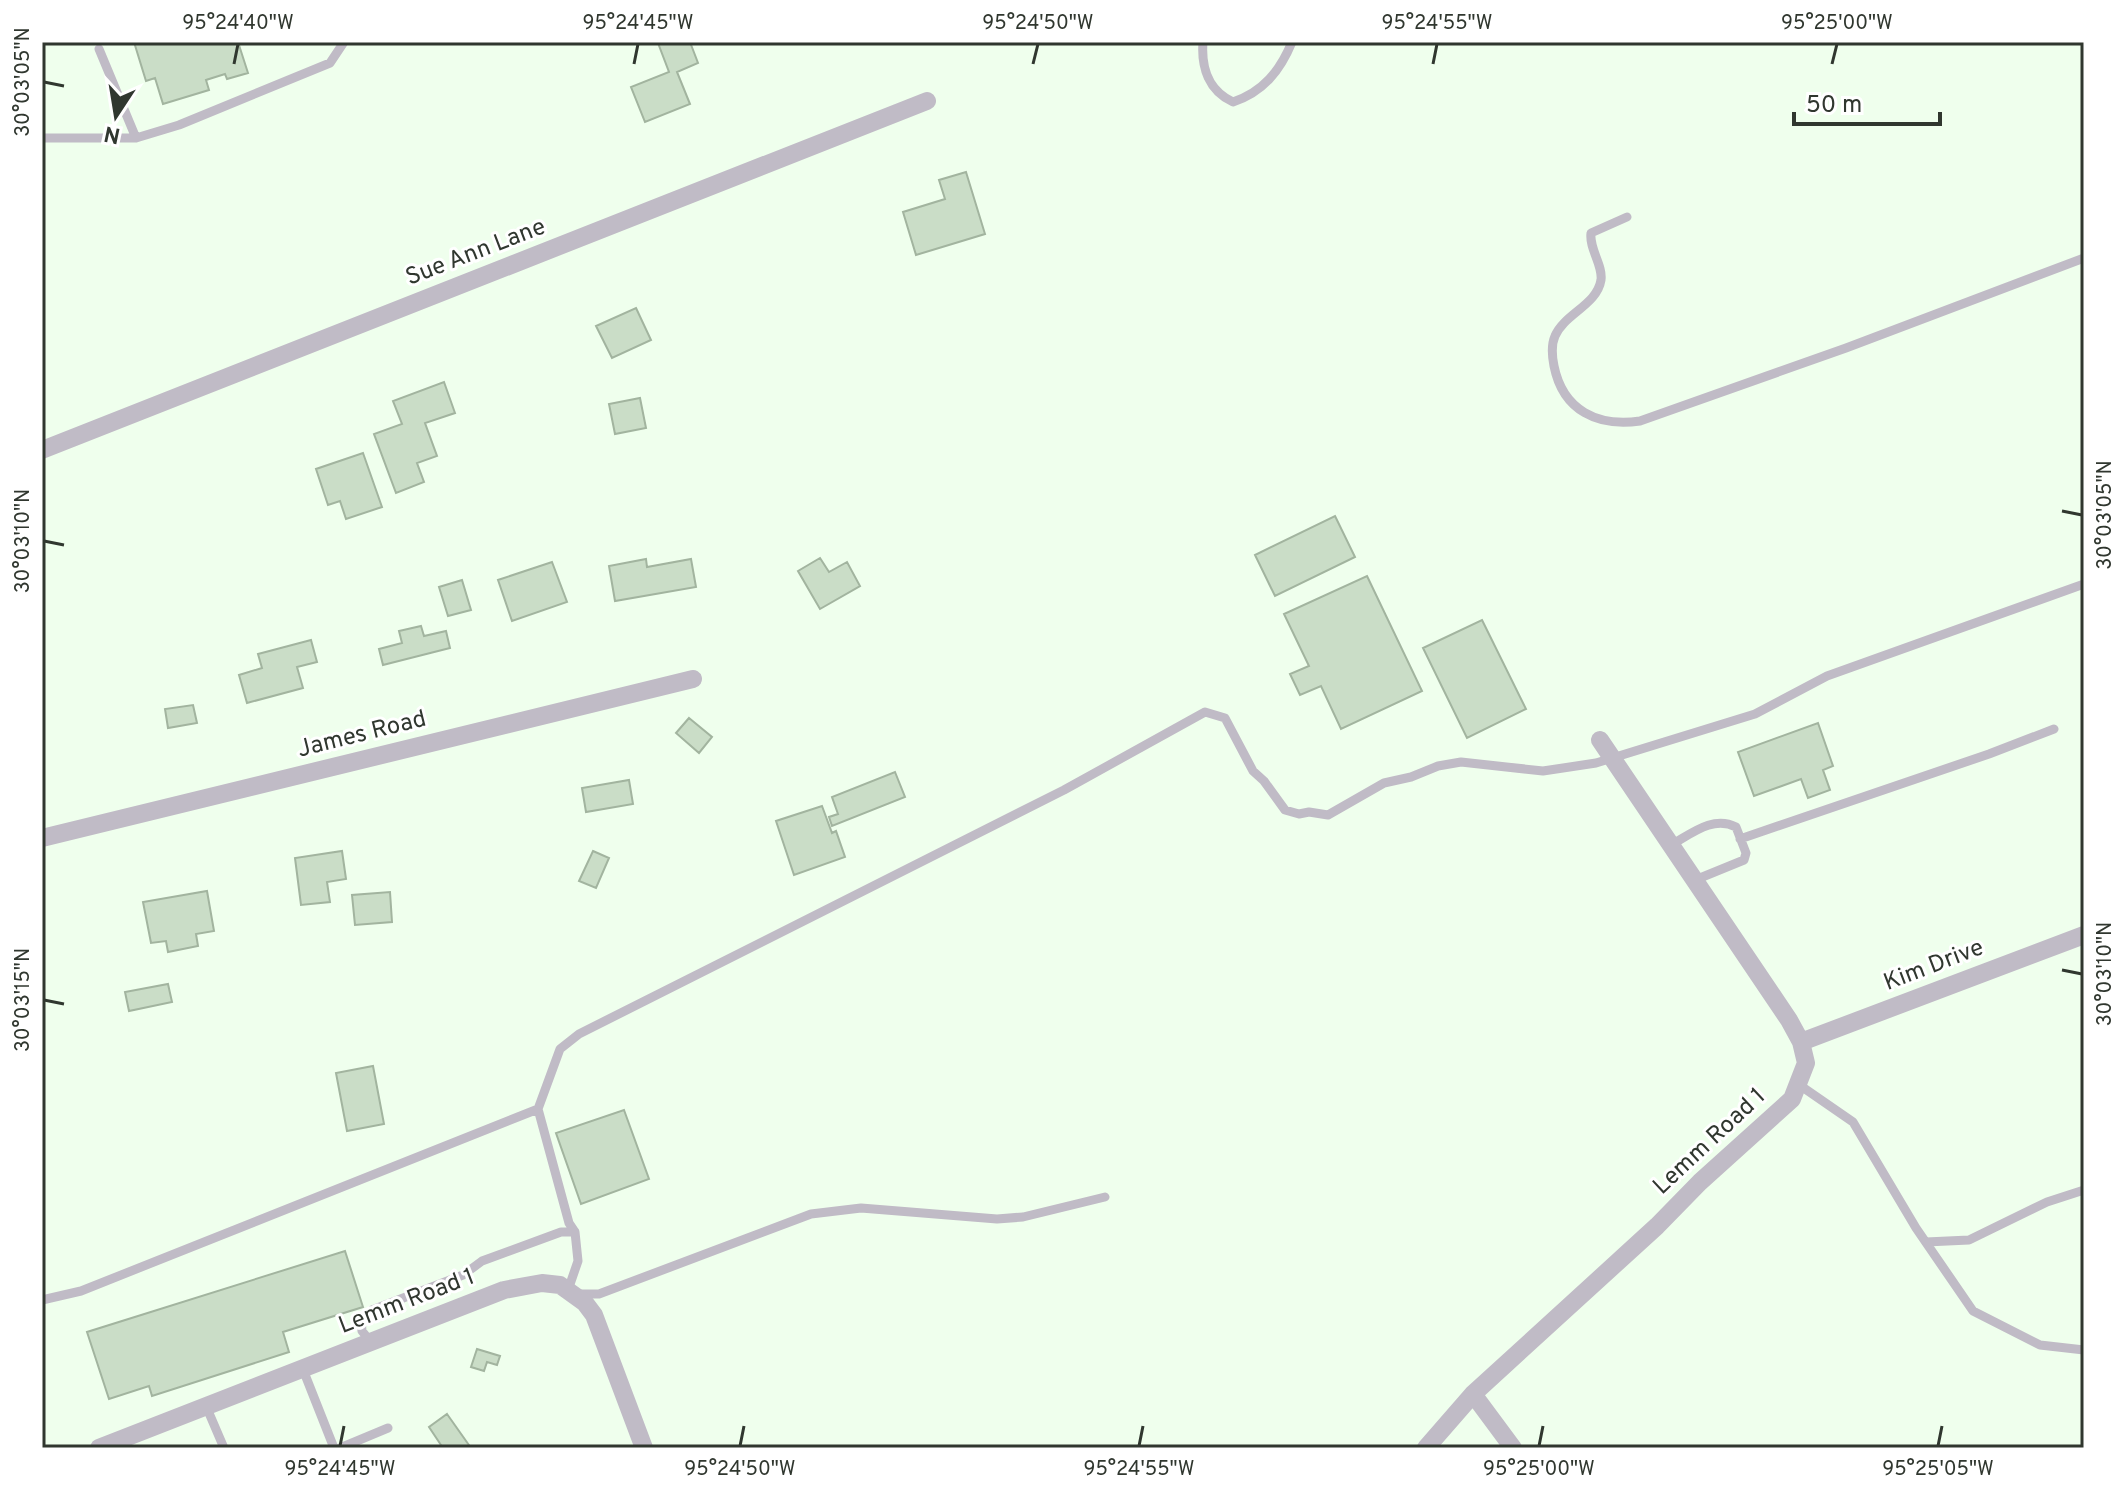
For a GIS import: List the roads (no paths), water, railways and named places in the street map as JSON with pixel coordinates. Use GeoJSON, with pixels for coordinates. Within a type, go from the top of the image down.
{"type":"FeatureCollection","features":[{"type":"Feature","properties":{"kind":"street","name":"Sue Ann Lane"},"geometry":{"type":"LineString","coordinates":[[42,450],[927,101]]}},
{"type":"Feature","properties":{"kind":"street","name":"James Road"},"geometry":{"type":"LineString","coordinates":[[42,838],[693,679]]}},
{"type":"Feature","properties":{"kind":"street"},"geometry":{"type":"LineString","coordinates":[[1600,740],[1801,1042]]}},
{"type":"Feature","properties":{"kind":"street","name":"Kim Drive"},"geometry":{"type":"LineString","coordinates":[[1801,1042],[2084,935]]}},
{"type":"Feature","properties":{"kind":"street","name":"Lemm Road 1"},"geometry":{"type":"LineString","coordinates":[[1426,1448],[1473,1394],[1792,1099],[1806,1063],[1801,1042]]}},
{"type":"Feature","properties":{"kind":"street","name":"Lemm Road 1"},"geometry":{"type":"LineString","coordinates":[[99,1448],[504,1290],[542,1283],[560,1285],[572,1292]]}},
{"type":"Feature","properties":{"kind":"street"},"geometry":{"type":"LineString","coordinates":[[572,1292],[594,1315],[644,1448]]}},
{"type":"Feature","properties":{"kind":"street"},"geometry":{"type":"LineString","coordinates":[[1473,1394],[1513,1448]]}},
{"type":"Feature","properties":{"kind":"lane"},"geometry":{"type":"LineString","coordinates":[[42,138],[136,138],[179,125],[330,63],[344,42]]}},
{"type":"Feature","properties":{"kind":"lane"},"geometry":{"type":"LineString","coordinates":[[1203,42],[1211,87],[1233,102],[1248,97],[1264,85],[1283,64],[1292,42]]}},
{"type":"Feature","properties":{"kind":"lane"},"geometry":{"type":"LineString","coordinates":[[99,49],[136,138]]}},
{"type":"Feature","properties":{"kind":"lane"},"geometry":{"type":"LineString","coordinates":[[1627,217],[1591,233],[1590,243],[1602,277],[1600,285],[1555,334],[1552,348],[1558,383],[1568,400],[1580,411],[1618,424],[1640,421],[1846,348],[2084,258]]}},
{"type":"Feature","properties":{"kind":"lane"},"geometry":{"type":"LineString","coordinates":[[1105,1197],[1023,1217],[997,1219],[861,1208],[811,1214],[599,1294],[572,1292],[578,1261],[575,1232],[569,1223],[538,1109],[560,1049],[579,1034],[1064,790],[1205,712],[1225,718],[1253,771],[1285,810],[1328,815],[1384,783],[1438,766],[1461,762],[1543,771],[1596,763],[1755,714],[1827,676],[2084,584]]}},
{"type":"Feature","properties":{"kind":"lane"},"geometry":{"type":"LineString","coordinates":[[1740,839],[2054,729]]}},
{"type":"Feature","properties":{"kind":"lane"},"geometry":{"type":"LineString","coordinates":[[1671,845],[1709,823],[1727,822],[1736,827],[1746,853],[1744,860],[1695,880]]}},
{"type":"Feature","properties":{"kind":"lane"},"geometry":{"type":"LineString","coordinates":[[1798,1084],[1853,1122],[1926,1242],[1973,1311],[2040,1345],[2084,1350]]}},
{"type":"Feature","properties":{"kind":"lane"},"geometry":{"type":"LineString","coordinates":[[42,1300],[81,1291],[538,1109]]}},
{"type":"Feature","properties":{"kind":"lane"},"geometry":{"type":"LineString","coordinates":[[1926,1242],[1969,1240],[2047,1202],[2084,1190]]}},
{"type":"Feature","properties":{"kind":"lane"},"geometry":{"type":"LineString","coordinates":[[370,1341],[362,1331],[361,1320],[372,1310],[463,1275],[482,1261],[561,1232],[575,1232]]}},
{"type":"Feature","properties":{"kind":"lane"},"geometry":{"type":"LineString","coordinates":[[302,1367],[337,1448],[388,1428]]}},
{"type":"Feature","properties":{"kind":"lane"},"geometry":{"type":"LineString","coordinates":[[206,1406],[224,1448]]}}]}
